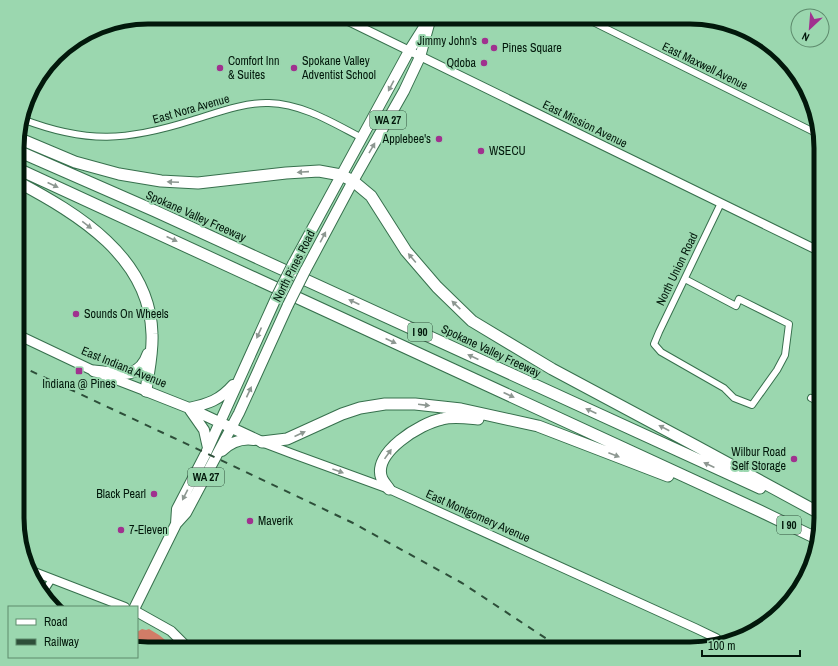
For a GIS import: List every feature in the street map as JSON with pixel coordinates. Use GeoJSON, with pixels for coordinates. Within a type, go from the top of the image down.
{"type":"FeatureCollection","features":[{"type":"Feature","properties":{"kind":"highway"},"geometry":{"type":"LineString","coordinates":[[24,141],[75,162],[119,174],[161,181],[198,183],[286,173],[319,171],[341,175],[353,181],[371,196],[406,251],[437,287],[472,321],[552,369],[814,511]]}},
{"type":"Feature","properties":{"kind":"highway","name":"Spokane Valley Freeway"},"geometry":{"type":"LineString","coordinates":[[24,154],[156,211],[814,512]]}},
{"type":"Feature","properties":{"kind":"highway","name":"I 90"},"geometry":{"type":"LineString","coordinates":[[24,172],[813,536]]}},
{"type":"Feature","properties":{"kind":"highway"},"geometry":{"type":"LineString","coordinates":[[24,185],[86,224],[107,241],[125,260],[136,275],[150,314],[152,335],[146,391]]}},
{"type":"Feature","properties":{"kind":"highway"},"geometry":{"type":"LineString","coordinates":[[94,371],[121,374],[139,370],[146,362],[151,346]]}},
{"type":"Feature","properties":{"kind":"highway"},"geometry":{"type":"LineString","coordinates":[[262,442],[287,439],[342,414],[360,408],[385,404],[416,404],[461,409],[538,426],[760,511]]}},
{"type":"Feature","properties":{"kind":"highway"},"geometry":{"type":"LineString","coordinates":[[389,489],[382,478],[382,465],[384,460],[399,441],[429,423],[442,419],[454,418],[538,426]]}},
{"type":"Feature","properties":{"kind":"main road","name":"North Pines Road"},"geometry":{"type":"LineString","coordinates":[[176,524],[177,510],[208,448],[276,298],[341,175],[409,51],[426,24]]}},
{"type":"Feature","properties":{"kind":"main road","name":"North Pines Road"},"geometry":{"type":"LineString","coordinates":[[135,606],[176,524],[186,513],[232,427],[305,271],[353,181],[404,91],[420,57],[428,24]]}},
{"type":"Feature","properties":{"kind":"main road","name":"East Indiana Avenue"},"geometry":{"type":"LineString","coordinates":[[24,338],[94,371],[189,408],[220,422]]}},
{"type":"Feature","properties":{"kind":"main road"},"geometry":{"type":"LineString","coordinates":[[208,448],[204,430],[189,408],[210,403],[218,399],[227,392],[240,377]]}},
{"type":"Feature","properties":{"kind":"main road","name":"East Montgomery Avenue"},"geometry":{"type":"LineString","coordinates":[[220,422],[262,442]]}},
{"type":"Feature","properties":{"kind":"main road"},"geometry":{"type":"LineString","coordinates":[[217,455],[237,440],[248,439],[262,442]]}},
{"type":"Feature","properties":{"kind":"main road"},"geometry":{"type":"LineString","coordinates":[[138,613],[171,631],[182,642]]}},
{"type":"Feature","properties":{"kind":"street","name":"East Mission Avenue"},"geometry":{"type":"LineString","coordinates":[[354,24],[814,249]]}},
{"type":"Feature","properties":{"kind":"street","name":"East Maxwell Avenue"},"geometry":{"type":"LineString","coordinates":[[597,24],[813,132]]}},
{"type":"Feature","properties":{"kind":"street","name":"East Nora Avenue"},"geometry":{"type":"LineString","coordinates":[[27,121],[70,134],[117,137],[154,131],[249,105],[270,103],[288,105],[305,110],[362,138]]}},
{"type":"Feature","properties":{"kind":"street","name":"North Union Road"},"geometry":{"type":"LineString","coordinates":[[685,279],[736,306],[739,299],[789,324],[785,355],[777,370],[752,405],[734,398],[724,388],[661,352],[654,344],[721,203]]}},
{"type":"Feature","properties":{"kind":"street","name":"East Montgomery Avenue"},"geometry":{"type":"LineString","coordinates":[[262,442],[389,489],[717,639]]}},
{"type":"Feature","properties":{"kind":"street"},"geometry":{"type":"LineString","coordinates":[[37,573],[122,606]]}},
{"type":"Feature","properties":{"kind":"street"},"geometry":{"type":"LineString","coordinates":[[46,588],[52,579]]}},
{"type":"Feature","properties":{"kind":"shaded area"},"geometry":{"type":"Polygon","coordinates":[[[142,629],[149,629],[168,642],[138,641],[138,631],[142,629]]]}},
{"type":"Feature","properties":{"kind":"railway"},"geometry":{"type":"LineString","coordinates":[[24,368],[353,523],[462,583],[551,642]]}},
{"type":"Feature","properties":{"kind":"place","name":"Jimmy John's"},"geometry":{"type":"Point","coordinates":[485,41]}},
{"type":"Feature","properties":{"kind":"place","name":"Pines Square"},"geometry":{"type":"Point","coordinates":[494,48]}},
{"type":"Feature","properties":{"kind":"place","name":"Qdoba"},"geometry":{"type":"Point","coordinates":[484,63]}},
{"type":"Feature","properties":{"kind":"place","name":"Comfort Inn & Suites"},"geometry":{"type":"Point","coordinates":[220,68]}},
{"type":"Feature","properties":{"kind":"place","name":"Spokane Valley Adventist School"},"geometry":{"type":"Point","coordinates":[294,68]}},
{"type":"Feature","properties":{"kind":"place","name":"Applebee's"},"geometry":{"type":"Point","coordinates":[439,139]}},
{"type":"Feature","properties":{"kind":"place","name":"WSECU"},"geometry":{"type":"Point","coordinates":[481,151]}},
{"type":"Feature","properties":{"kind":"place","name":"Sounds On Wheels"},"geometry":{"type":"Point","coordinates":[76,314]}},
{"type":"Feature","properties":{"kind":"place","name":"Indiana @ Pines"},"geometry":{"type":"Point","coordinates":[79,371]}},
{"type":"Feature","properties":{"kind":"place","name":"Wilbur Road Self Storage"},"geometry":{"type":"Point","coordinates":[794,459]}},
{"type":"Feature","properties":{"kind":"place","name":"Black Pearl"},"geometry":{"type":"Point","coordinates":[154,494]}},
{"type":"Feature","properties":{"kind":"place","name":"Maverik"},"geometry":{"type":"Point","coordinates":[250,521]}},
{"type":"Feature","properties":{"kind":"place","name":"7-Eleven"},"geometry":{"type":"Point","coordinates":[121,530]}}]}
